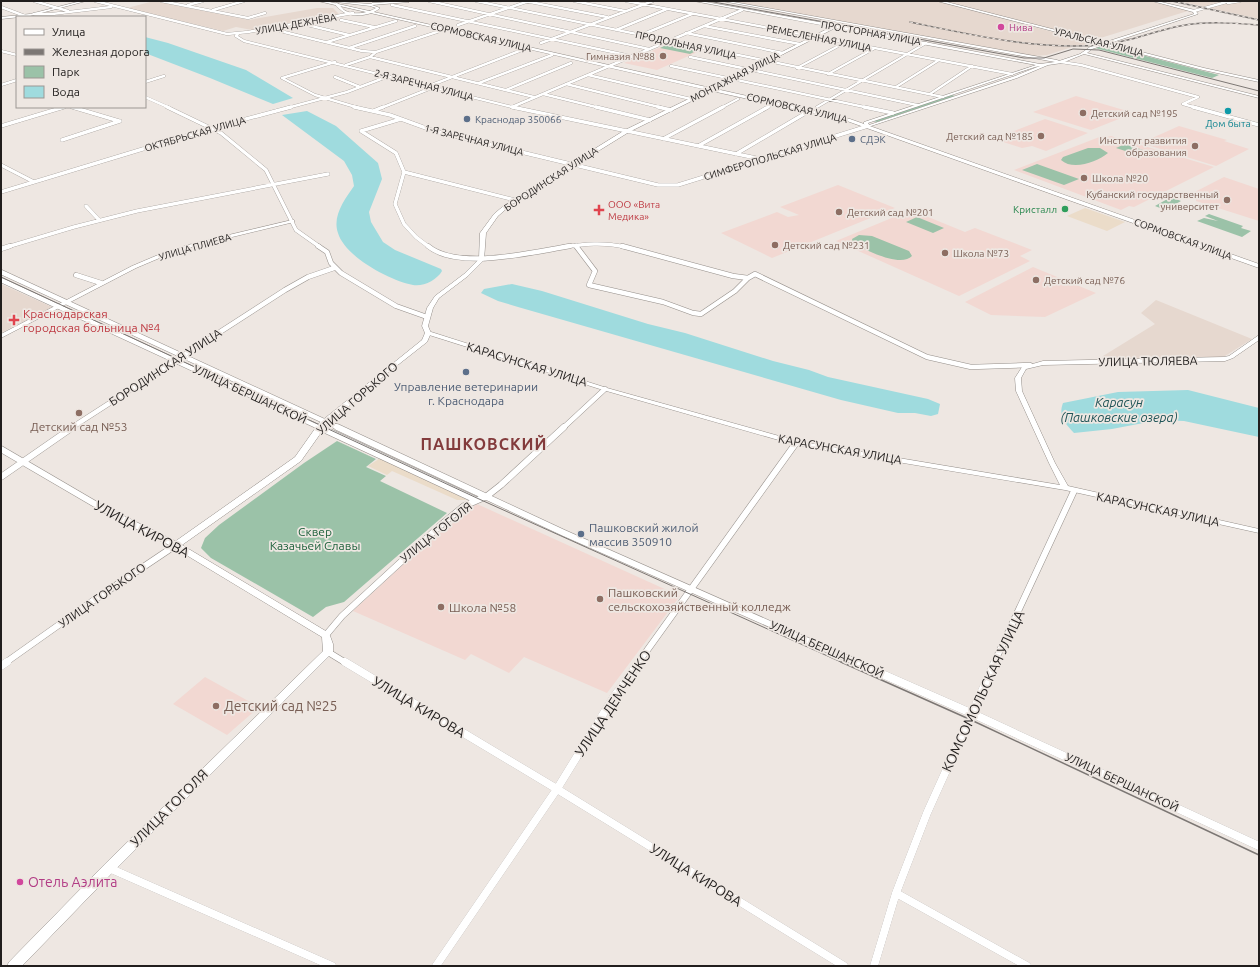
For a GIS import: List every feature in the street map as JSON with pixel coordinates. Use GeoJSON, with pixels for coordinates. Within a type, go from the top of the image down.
{"type":"FeatureCollection","features":[{"type":"Feature","properties":{"kind":"main road","name":"СОРМОВСКАЯ УЛИЦА"},"geometry":{"type":"LineString","coordinates":[[320,1],[713,88],[869,125],[1259,262]]}},
{"type":"Feature","properties":{"kind":"main road","name":"СОРМОВСКАЯ УЛИЦА"},"geometry":{"type":"LineString","coordinates":[[329,1],[346,7]]}},
{"type":"Feature","properties":{"kind":"main road","name":"УРАЛЬСКАЯ УЛИЦА"},"geometry":{"type":"LineString","coordinates":[[940,1],[1217,73],[1259,80]]}},
{"type":"Feature","properties":{"kind":"main road","name":"МОНТАЖНАЯ УЛИЦА"},"geometry":{"type":"LineString","coordinates":[[627,131],[713,88]]}},
{"type":"Feature","properties":{"kind":"main road","name":"СОРМОВСКАЯ УЛИЦА"},"geometry":{"type":"LineString","coordinates":[[869,125],[1259,266]]}},
{"type":"Feature","properties":{"kind":"main road","name":"БОРОДИНСКАЯ УЛИЦА"},"geometry":{"type":"LineString","coordinates":[[482,260],[483,233],[496,215],[515,200],[627,131]]}},
{"type":"Feature","properties":{"kind":"main road"},"geometry":{"type":"LineString","coordinates":[[428,334],[425,326],[427,317],[430,308],[437,297],[466,275],[482,260]]}},
{"type":"Feature","properties":{"kind":"main road","name":"УЛИЦА ГОРЬКОГО"},"geometry":{"type":"LineString","coordinates":[[176,545],[298,459],[324,424],[378,378],[421,345],[425,341],[428,334]]}},
{"type":"Feature","properties":{"kind":"main road","name":"УЛИЦА КИРОВА"},"geometry":{"type":"LineString","coordinates":[[176,545],[326,635]]}},
{"type":"Feature","properties":{"kind":"main road"},"geometry":{"type":"LineString","coordinates":[[326,635],[328,652]]}},
{"type":"Feature","properties":{"kind":"main road","name":"УЛИЦА ГОГОЛЯ"},"geometry":{"type":"LineString","coordinates":[[13,966],[109,868],[328,652]]}},
{"type":"Feature","properties":{"kind":"street"},"geometry":{"type":"LineString","coordinates":[[34,1],[70,12]]}},
{"type":"Feature","properties":{"kind":"street"},"geometry":{"type":"LineString","coordinates":[[1,7],[25,16],[85,1]]}},
{"type":"Feature","properties":{"kind":"street","name":"2-Я ЗАРЕЧНАЯ УЛИЦА"},"geometry":{"type":"LineString","coordinates":[[95,1],[114,7],[220,32],[238,34],[236,36],[244,41],[335,62],[512,107],[762,160]]}},
{"type":"Feature","properties":{"kind":"street"},"geometry":{"type":"LineString","coordinates":[[161,1],[248,18],[265,13]]}},
{"type":"Feature","properties":{"kind":"street"},"geometry":{"type":"LineString","coordinates":[[186,6],[203,1]]}},
{"type":"Feature","properties":{"kind":"street"},"geometry":{"type":"LineString","coordinates":[[211,10],[244,1]]}},
{"type":"Feature","properties":{"kind":"street"},"geometry":{"type":"LineString","coordinates":[[329,1],[374,5],[378,9]]}},
{"type":"Feature","properties":{"kind":"street"},"geometry":{"type":"LineString","coordinates":[[409,1],[372,12],[354,14],[345,12],[346,7],[361,4],[409,1]]}},
{"type":"Feature","properties":{"kind":"street"},"geometry":{"type":"LineString","coordinates":[[429,1],[650,49]]}},
{"type":"Feature","properties":{"kind":"street","name":"ПРОДОЛЬНАЯ УЛИЦА"},"geometry":{"type":"LineString","coordinates":[[476,1],[943,97]]}},
{"type":"Feature","properties":{"kind":"street"},"geometry":{"type":"LineString","coordinates":[[458,25],[527,1],[608,17]]}},
{"type":"Feature","properties":{"kind":"street"},"geometry":{"type":"LineString","coordinates":[[574,1],[625,11]]}},
{"type":"Feature","properties":{"kind":"street","name":"РЕМЕСЛЕННАЯ УЛИЦА"},"geometry":{"type":"LineString","coordinates":[[626,1],[1012,74]]}},
{"type":"Feature","properties":{"kind":"street"},"geometry":{"type":"LineString","coordinates":[[541,43],[653,1]]}},
{"type":"Feature","properties":{"kind":"street","name":"ПРОСТОРНАЯ УЛИЦА"},"geometry":{"type":"LineString","coordinates":[[695,1],[1046,65]]}},
{"type":"Feature","properties":{"kind":"street","name":"ПРОСТОРНАЯ УЛИЦА"},"geometry":{"type":"LineString","coordinates":[[723,1],[1061,62]]}},
{"type":"Feature","properties":{"kind":"street"},"geometry":{"type":"LineString","coordinates":[[1153,1],[1194,11],[1230,1]]}},
{"type":"Feature","properties":{"kind":"street"},"geometry":{"type":"LineString","coordinates":[[1210,2],[1218,4],[1240,1]]}},
{"type":"Feature","properties":{"kind":"street"},"geometry":{"type":"LineString","coordinates":[[392,5],[631,56]]}},
{"type":"Feature","properties":{"kind":"street"},"geometry":{"type":"LineString","coordinates":[[34,14],[42,15],[114,7]]}},
{"type":"Feature","properties":{"kind":"street"},"geometry":{"type":"LineString","coordinates":[[616,30],[668,9]]}},
{"type":"Feature","properties":{"kind":"street"},"geometry":{"type":"LineString","coordinates":[[512,107],[742,10]]}},
{"type":"Feature","properties":{"kind":"street","name":"СИМФЕРОПОЛЬСКАЯ УЛИЦА"},"geometry":{"type":"LineString","coordinates":[[869,125],[893,113],[1034,66],[1061,62],[1084,53],[1090,48],[1194,15],[1196,12],[1194,11]]}},
{"type":"Feature","properties":{"kind":"street","name":"УЛИЦА ДЕЖНЁВА"},"geometry":{"type":"LineString","coordinates":[[238,34],[354,14]]}},
{"type":"Feature","properties":{"kind":"street"},"geometry":{"type":"LineString","coordinates":[[640,35],[692,14]]}},
{"type":"Feature","properties":{"kind":"street"},"geometry":{"type":"LineString","coordinates":[[1,18],[16,17]]}},
{"type":"Feature","properties":{"kind":"street"},"geometry":{"type":"LineString","coordinates":[[341,20],[374,27]]}},
{"type":"Feature","properties":{"kind":"street"},"geometry":{"type":"LineString","coordinates":[[327,42],[396,21]]}},
{"type":"Feature","properties":{"kind":"street","name":"МОНТАЖНАЯ УЛИЦА"},"geometry":{"type":"LineString","coordinates":[[713,88],[843,22]]}},
{"type":"Feature","properties":{"kind":"street"},"geometry":{"type":"LineString","coordinates":[[300,23],[349,35]]}},
{"type":"Feature","properties":{"kind":"street"},"geometry":{"type":"LineString","coordinates":[[348,48],[415,26]]}},
{"type":"Feature","properties":{"kind":"street"},"geometry":{"type":"LineString","coordinates":[[704,26],[800,44]]}},
{"type":"Feature","properties":{"kind":"street"},"geometry":{"type":"LineString","coordinates":[[274,28],[280,31],[348,48],[376,52]]}},
{"type":"Feature","properties":{"kind":"street"},"geometry":{"type":"LineString","coordinates":[[345,65],[370,57],[376,52],[448,29]]}},
{"type":"Feature","properties":{"kind":"street"},"geometry":{"type":"LineString","coordinates":[[686,33],[783,53]]}},
{"type":"Feature","properties":{"kind":"street"},"geometry":{"type":"LineString","coordinates":[[798,68],[844,42]]}},
{"type":"Feature","properties":{"kind":"street"},"geometry":{"type":"LineString","coordinates":[[816,107],[926,43]]}},
{"type":"Feature","properties":{"kind":"street"},"geometry":{"type":"LineString","coordinates":[[828,74],[875,48]]}},
{"type":"Feature","properties":{"kind":"street"},"geometry":{"type":"LineString","coordinates":[[428,86],[522,50]]}},
{"type":"Feature","properties":{"kind":"street"},"geometry":{"type":"LineString","coordinates":[[1,51],[16,55]]}},
{"type":"Feature","properties":{"kind":"street","name":"УРАЛЬСКАЯ УЛИЦА"},"geometry":{"type":"LineString","coordinates":[[1084,53],[1259,97]]}},
{"type":"Feature","properties":{"kind":"street"},"geometry":{"type":"LineString","coordinates":[[479,83],[552,55]]}},
{"type":"Feature","properties":{"kind":"street"},"geometry":{"type":"LineString","coordinates":[[370,57],[534,97]]}},
{"type":"Feature","properties":{"kind":"street"},"geometry":{"type":"LineString","coordinates":[[690,57],[917,105]]}},
{"type":"Feature","properties":{"kind":"street"},"geometry":{"type":"LineString","coordinates":[[896,87],[939,60]]}},
{"type":"Feature","properties":{"kind":"street","name":"1-Я ЗАРЕЧНАЯ УЛИЦА"},"geometry":{"type":"LineString","coordinates":[[335,62],[282,78],[325,98],[402,119],[434,131],[658,185],[670,186]]}},
{"type":"Feature","properties":{"kind":"street"},"geometry":{"type":"LineString","coordinates":[[1061,62],[1081,65],[1198,97],[1183,104],[1259,125]]}},
{"type":"Feature","properties":{"kind":"street"},"geometry":{"type":"LineString","coordinates":[[506,90],[571,63]]}},
{"type":"Feature","properties":{"kind":"street","name":"СИМФЕРОПОЛЬСКАЯ УЛИЦА"},"geometry":{"type":"LineString","coordinates":[[670,186],[762,160],[961,96],[1046,65]]}},
{"type":"Feature","properties":{"kind":"street"},"geometry":{"type":"LineString","coordinates":[[671,66],[893,113]]}},
{"type":"Feature","properties":{"kind":"street"},"geometry":{"type":"LineString","coordinates":[[930,94],[972,66]]}},
{"type":"Feature","properties":{"kind":"street"},"geometry":{"type":"LineString","coordinates":[[588,75],[691,99]]}},
{"type":"Feature","properties":{"kind":"street"},"geometry":{"type":"LineString","coordinates":[[146,82],[164,76]]}},
{"type":"Feature","properties":{"kind":"street","name":"ОКТЯБРЬСКАЯ УЛИЦА"},"geometry":{"type":"LineString","coordinates":[[1,192],[212,128],[325,98],[390,76]]}},
{"type":"Feature","properties":{"kind":"street"},"geometry":{"type":"LineString","coordinates":[[335,77],[360,87]]}},
{"type":"Feature","properties":{"kind":"street"},"geometry":{"type":"LineString","coordinates":[[1,85],[16,80]]}},
{"type":"Feature","properties":{"kind":"street"},"geometry":{"type":"LineString","coordinates":[[566,84],[671,110]]}},
{"type":"Feature","properties":{"kind":"street"},"geometry":{"type":"LineString","coordinates":[[372,111],[434,87]]}},
{"type":"Feature","properties":{"kind":"street"},"geometry":{"type":"LineString","coordinates":[[954,93],[961,96]]}},
{"type":"Feature","properties":{"kind":"street"},"geometry":{"type":"LineString","coordinates":[[543,94],[650,120]]}},
{"type":"Feature","properties":{"kind":"street"},"geometry":{"type":"LineString","coordinates":[[146,98],[221,133],[266,170],[296,230],[327,252],[334,268],[400,308],[416,315],[427,317]]}},
{"type":"Feature","properties":{"kind":"street"},"geometry":{"type":"LineString","coordinates":[[663,139],[738,99]]}},
{"type":"Feature","properties":{"kind":"street"},"geometry":{"type":"LineString","coordinates":[[698,146],[771,105]]}},
{"type":"Feature","properties":{"kind":"street"},"geometry":{"type":"LineString","coordinates":[[1,126],[61,108]]}},
{"type":"Feature","properties":{"kind":"street"},"geometry":{"type":"LineString","coordinates":[[62,140],[120,121],[75,108]]}},
{"type":"Feature","properties":{"kind":"street"},"geometry":{"type":"LineString","coordinates":[[736,154],[804,114]]}},
{"type":"Feature","properties":{"kind":"street"},"geometry":{"type":"LineString","coordinates":[[402,119],[361,131],[396,153],[404,172],[395,204],[404,224],[416,237],[431,249],[445,255],[482,260],[592,243],[613,244],[734,276],[748,278]]}},
{"type":"Feature","properties":{"kind":"street"},"geometry":{"type":"LineString","coordinates":[[1,165],[34,182]]}},
{"type":"Feature","properties":{"kind":"street"},"geometry":{"type":"LineString","coordinates":[[404,172],[515,200]]}},
{"type":"Feature","properties":{"kind":"street"},"geometry":{"type":"LineString","coordinates":[[1,249],[99,220],[202,197],[328,174]]}},
{"type":"Feature","properties":{"kind":"street"},"geometry":{"type":"LineString","coordinates":[[86,206],[99,220]]}},
{"type":"Feature","properties":{"kind":"street","name":"УЛИЦА ПЛИЕВА"},"geometry":{"type":"LineString","coordinates":[[1,336],[134,267],[168,253],[197,244],[292,221]]}},
{"type":"Feature","properties":{"kind":"street"},"geometry":{"type":"LineString","coordinates":[[576,246],[595,271],[589,285],[663,302],[693,313],[701,314],[719,303],[735,291],[748,278],[755,274],[927,357],[972,366],[1030,366]]}},
{"type":"Feature","properties":{"kind":"street","name":"БОРОДИНСКАЯ УЛИЦА"},"geometry":{"type":"LineString","coordinates":[[1,477],[24,462],[45,445],[289,286],[318,272],[334,268]]}},
{"type":"Feature","properties":{"kind":"street","name":"УЛИЦА БЕРШАНСКОЙ"},"geometry":{"type":"LineString","coordinates":[[1,272],[183,356],[476,500]]}},
{"type":"Feature","properties":{"kind":"street"},"geometry":{"type":"LineString","coordinates":[[76,275],[101,284]]}},
{"type":"Feature","properties":{"kind":"street","name":"УЛИЦА БЕРШАНСКОЙ"},"geometry":{"type":"LineString","coordinates":[[1,280],[176,361],[324,424],[486,496],[564,533],[972,712],[1259,846]]}},
{"type":"Feature","properties":{"kind":"street","name":"КАРАСУНСКАЯ УЛИЦА"},"geometry":{"type":"LineString","coordinates":[[428,334],[605,389],[796,443],[1065,488],[1259,531]]}},
{"type":"Feature","properties":{"kind":"street","name":"УЛИЦА ТЮЛЯЕВА"},"geometry":{"type":"LineString","coordinates":[[1030,366],[1043,363],[1225,359],[1231,357],[1259,337]]}},
{"type":"Feature","properties":{"kind":"street"},"geometry":{"type":"LineString","coordinates":[[1030,366],[1024,368],[1018,378],[1019,391],[1065,488]]}},
{"type":"Feature","properties":{"kind":"street","name":"УЛИЦА ГОГОЛЯ"},"geometry":{"type":"LineString","coordinates":[[326,635],[342,616],[441,525],[464,506],[486,496],[501,485],[605,389]]}},
{"type":"Feature","properties":{"kind":"street","name":"УЛИЦА ДЕМЧЕНКО"},"geometry":{"type":"LineString","coordinates":[[436,966],[557,789],[614,698],[692,589],[705,568],[796,443]]}},
{"type":"Feature","properties":{"kind":"street","name":"УЛИЦА КИРОВА"},"geometry":{"type":"LineString","coordinates":[[1,449],[107,511],[176,545]]}},
{"type":"Feature","properties":{"kind":"street","name":"КОМСОМОЛЬСКАЯ УЛИЦА"},"geometry":{"type":"LineString","coordinates":[[874,966],[896,893],[927,813],[1074,491]]}},
{"type":"Feature","properties":{"kind":"street","name":"УЛИЦА ГОРЬКОГО"},"geometry":{"type":"LineString","coordinates":[[1,666],[94,600],[176,545]]}},
{"type":"Feature","properties":{"kind":"street","name":"УЛИЦА КИРОВА"},"geometry":{"type":"LineString","coordinates":[[328,652],[557,789],[844,966]]}},
{"type":"Feature","properties":{"kind":"street"},"geometry":{"type":"LineString","coordinates":[[109,868],[332,966]]}},
{"type":"Feature","properties":{"kind":"street"},"geometry":{"type":"LineString","coordinates":[[896,893],[1027,966]]}},
{"type":"Feature","properties":{"kind":"shaded area"},"geometry":{"type":"Polygon","coordinates":[[[154,1],[249,20],[317,8],[333,8],[340,15],[257,31],[236,27],[223,31],[127,8],[154,1]]]}},
{"type":"Feature","properties":{"kind":"shaded area"},"geometry":{"type":"Polygon","coordinates":[[[727,1],[936,1],[1094,43],[1072,47],[1047,55],[1033,56],[727,1]]]}},
{"type":"Feature","properties":{"kind":"shaded area"},"geometry":{"type":"Polygon","coordinates":[[[943,1],[1149,1],[1191,10],[1094,40],[943,1]]]}},
{"type":"Feature","properties":{"kind":"shaded area"},"geometry":{"type":"Polygon","coordinates":[[[1178,1],[1259,1],[1259,19],[1178,1]]]}},
{"type":"Feature","properties":{"kind":"shaded area","name":"Гимназия №88"},"geometry":{"type":"Polygon","coordinates":[[[670,43],[702,50],[657,70],[624,63],[670,43]]]}},
{"type":"Feature","properties":{"kind":"shaded area","name":"Детский сад №195"},"geometry":{"type":"Polygon","coordinates":[[[1076,96],[1134,113],[1091,130],[1033,112],[1076,96]]]}},
{"type":"Feature","properties":{"kind":"shaded area","name":"Детский сад №185"},"geometry":{"type":"Polygon","coordinates":[[[1045,119],[1088,133],[1046,151],[1032,146],[1022,148],[994,139],[1045,119]]]}},
{"type":"Feature","properties":{"kind":"shaded area","name":"Институт развития образования"},"geometry":{"type":"Polygon","coordinates":[[[1179,126],[1227,140],[1224,141],[1249,149],[1216,166],[1141,143],[1179,126]]]}},
{"type":"Feature","properties":{"kind":"shaded area"},"geometry":{"type":"Polygon","coordinates":[[[1102,136],[1111,136],[1214,167],[1134,207],[1129,206],[1121,210],[1014,170],[1102,136]]]}},
{"type":"Feature","properties":{"kind":"shaded area","name":"Кубанский государственный университет"},"geometry":{"type":"Polygon","coordinates":[[[1224,177],[1259,189],[1259,221],[1196,201],[1196,199],[1187,196],[1224,177]]]}},
{"type":"Feature","properties":{"kind":"shaded area"},"geometry":{"type":"Polygon","coordinates":[[[838,185],[895,208],[772,258],[721,233],[777,212],[788,217],[799,215],[780,207],[838,185]]]}},
{"type":"Feature","properties":{"kind":"shaded area"},"geometry":{"type":"Polygon","coordinates":[[[1085,208],[1125,222],[1107,231],[1067,216],[1085,208]]]}},
{"type":"Feature","properties":{"kind":"shaded area","name":"Школа №73"},"geometry":{"type":"Polygon","coordinates":[[[911,210],[965,232],[975,228],[1032,250],[1020,256],[1030,261],[959,296],[836,241],[911,210]]]}},
{"type":"Feature","properties":{"kind":"shaded area","name":"Детский сад №76"},"geometry":{"type":"Polygon","coordinates":[[[1033,267],[1096,293],[1045,317],[991,315],[965,302],[1033,267]]]}},
{"type":"Feature","properties":{"kind":"shaded area","name":"Краснодарская городская больница №4"},"geometry":{"type":"Polygon","coordinates":[[[1,284],[52,307],[1,333],[1,284]]]}},
{"type":"Feature","properties":{"kind":"shaded area"},"geometry":{"type":"Polygon","coordinates":[[[1156,300],[1252,339],[1225,356],[1216,358],[1102,359],[1103,356],[1155,324],[1141,313],[1156,300]]]}},
{"type":"Feature","properties":{"kind":"shaded area"},"geometry":{"type":"Polygon","coordinates":[[[382,457],[468,497],[465,500],[457,500],[392,471],[387,475],[368,466],[382,457]]]}},
{"type":"Feature","properties":{"kind":"shaded area","name":"Пашковский сельскохозяйственный колледж"},"geometry":{"type":"Polygon","coordinates":[[[477,504],[680,596],[607,693],[524,657],[509,673],[471,654],[465,660],[353,611],[419,550],[477,504]]]}},
{"type":"Feature","properties":{"kind":"shaded area","name":"Детский сад №25"},"geometry":{"type":"Polygon","coordinates":[[[205,677],[259,707],[227,735],[173,704],[205,677]]]}},
{"type":"Feature","properties":{"kind":"green space"},"geometry":{"type":"Polygon","coordinates":[[[670,43],[700,49],[690,54],[660,48],[670,43]]]}},
{"type":"Feature","properties":{"kind":"green space"},"geometry":{"type":"Polygon","coordinates":[[[1103,46],[1219,75],[1212,78],[1095,48],[1103,46]]]}},
{"type":"Feature","properties":{"kind":"green space"},"geometry":{"type":"Polygon","coordinates":[[[952,95],[955,96],[877,122],[873,121],[952,95]]]}},
{"type":"Feature","properties":{"kind":"green space"},"geometry":{"type":"Polygon","coordinates":[[[1125,144],[1149,152],[1141,156],[1116,148],[1125,144]]]}},
{"type":"Feature","properties":{"kind":"green space"},"geometry":{"type":"Polygon","coordinates":[[[1088,148],[1100,148],[1108,153],[1085,164],[1072,165],[1061,160],[1063,157],[1088,148]]]}},
{"type":"Feature","properties":{"kind":"green space"},"geometry":{"type":"Polygon","coordinates":[[[1037,164],[1079,179],[1064,185],[1022,170],[1037,164]]]}},
{"type":"Feature","properties":{"kind":"green space"},"geometry":{"type":"Polygon","coordinates":[[[1171,197],[1181,201],[1165,210],[1155,206],[1171,197]]]}},
{"type":"Feature","properties":{"kind":"green space"},"geometry":{"type":"Polygon","coordinates":[[[1209,214],[1243,226],[1241,228],[1251,231],[1242,237],[1197,221],[1204,218],[1218,221],[1205,216],[1209,214]]]}},
{"type":"Feature","properties":{"kind":"green space"},"geometry":{"type":"Polygon","coordinates":[[[917,217],[944,228],[933,233],[906,222],[917,217]]]}},
{"type":"Feature","properties":{"kind":"green space"},"geometry":{"type":"Polygon","coordinates":[[[859,235],[872,236],[909,251],[912,256],[907,259],[900,260],[883,257],[853,243],[852,239],[859,235]]]}},
{"type":"Feature","properties":{"kind":"green space","name":"Сквер Казачьей Славы"},"geometry":{"type":"Polygon","coordinates":[[[337,441],[376,459],[366,467],[386,476],[380,481],[447,513],[344,602],[326,607],[313,617],[211,558],[201,548],[205,538],[219,525],[304,463],[337,441]]]}},
{"type":"Feature","properties":{"kind":"water"},"geometry":{"type":"Polygon","coordinates":[[[146,37],[168,43],[246,70],[293,98],[273,104],[146,53],[146,37]]]}},
{"type":"Feature","properties":{"kind":"water"},"geometry":{"type":"Polygon","coordinates":[[[307,111],[336,126],[378,163],[382,179],[369,212],[371,222],[383,242],[395,250],[441,269],[442,271],[437,277],[421,285],[413,285],[393,279],[359,259],[342,242],[338,233],[337,220],[340,208],[354,186],[352,175],[344,161],[282,115],[307,111]]]}},
{"type":"Feature","properties":{"kind":"water"},"geometry":{"type":"Polygon","coordinates":[[[512,284],[542,291],[648,324],[685,333],[828,377],[928,399],[940,404],[938,414],[931,416],[915,413],[898,413],[841,400],[518,307],[498,301],[481,293],[484,289],[512,284]]]}},
{"type":"Feature","properties":{"kind":"water","name":"Карасун (Пашковские озера)"},"geometry":{"type":"Polygon","coordinates":[[[1188,390],[1259,408],[1259,437],[1184,421],[1159,420],[1112,429],[1074,433],[1065,423],[1061,412],[1063,403],[1118,392],[1188,390]]]}},
{"type":"Feature","properties":{"kind":"tram line"},"geometry":{"type":"LineString","coordinates":[[708,1],[1024,58],[1044,58],[1073,49],[1099,50],[1259,91]]}},
{"type":"Feature","properties":{"kind":"tram line"},"geometry":{"type":"LineString","coordinates":[[1,277],[479,499],[843,663]]}},
{"type":"Feature","properties":{"kind":"tram line"},"geometry":{"type":"LineString","coordinates":[[841,662],[969,719],[1259,855]]}},
{"type":"Feature","properties":{"kind":"railway"},"geometry":{"type":"LineString","coordinates":[[1172,1],[1259,20]]}},
{"type":"Feature","properties":{"kind":"railway"},"geometry":{"type":"LineString","coordinates":[[910,22],[1004,40],[1076,46],[1110,44],[1190,24],[1220,23],[1259,25]]}},
{"type":"Feature","properties":{"kind":"place","name":"Нива"},"geometry":{"type":"Point","coordinates":[1001,27]}},
{"type":"Feature","properties":{"kind":"place","name":"Гимназия №88"},"geometry":{"type":"Point","coordinates":[663,56]}},
{"type":"Feature","properties":{"kind":"place","name":"Дом быта"},"geometry":{"type":"Point","coordinates":[1228,111]}},
{"type":"Feature","properties":{"kind":"place","name":"Детский сад №195"},"geometry":{"type":"Point","coordinates":[1083,113]}},
{"type":"Feature","properties":{"kind":"place","name":"Краснодар 350066"},"geometry":{"type":"Point","coordinates":[467,119]}},
{"type":"Feature","properties":{"kind":"place","name":"Детский сад №185"},"geometry":{"type":"Point","coordinates":[1041,136]}},
{"type":"Feature","properties":{"kind":"place","name":"СДЭК"},"geometry":{"type":"Point","coordinates":[852,139]}},
{"type":"Feature","properties":{"kind":"place","name":"Институт развития образования"},"geometry":{"type":"Point","coordinates":[1195,146]}},
{"type":"Feature","properties":{"kind":"place","name":"Школа №20"},"geometry":{"type":"Point","coordinates":[1084,178]}},
{"type":"Feature","properties":{"kind":"place","name":"Кубанский государственный университет"},"geometry":{"type":"Point","coordinates":[1227,200]}},
{"type":"Feature","properties":{"kind":"place","name":"Кристалл"},"geometry":{"type":"Point","coordinates":[1065,209]}},
{"type":"Feature","properties":{"kind":"place","name":"ООО «Вита Медика»"},"geometry":{"type":"Point","coordinates":[599,210]}},
{"type":"Feature","properties":{"kind":"place","name":"Детский сад №201"},"geometry":{"type":"Point","coordinates":[839,212]}},
{"type":"Feature","properties":{"kind":"place","name":"Детский сад №231"},"geometry":{"type":"Point","coordinates":[775,245]}},
{"type":"Feature","properties":{"kind":"place","name":"Школа №73"},"geometry":{"type":"Point","coordinates":[945,253]}},
{"type":"Feature","properties":{"kind":"place","name":"Детский сад №76"},"geometry":{"type":"Point","coordinates":[1036,280]}},
{"type":"Feature","properties":{"kind":"place","name":"Краснодарская городская больница №4"},"geometry":{"type":"Point","coordinates":[14,320]}},
{"type":"Feature","properties":{"kind":"place","name":"Управление ветеринарии г. Краснодара"},"geometry":{"type":"Point","coordinates":[466,372]}},
{"type":"Feature","properties":{"kind":"place","name":"Детский сад №53"},"geometry":{"type":"Point","coordinates":[79,413]}},
{"type":"Feature","properties":{"kind":"place","name":"Пашковский жилой массив 350910"},"geometry":{"type":"Point","coordinates":[581,534]}},
{"type":"Feature","properties":{"kind":"place","name":"Пашковский сельскохозяйственный колледж"},"geometry":{"type":"Point","coordinates":[600,599]}},
{"type":"Feature","properties":{"kind":"place","name":"Школа №58"},"geometry":{"type":"Point","coordinates":[441,607]}},
{"type":"Feature","properties":{"kind":"place","name":"Детский сад №25"},"geometry":{"type":"Point","coordinates":[216,706]}},
{"type":"Feature","properties":{"kind":"place","name":"Отель Аэлита"},"geometry":{"type":"Point","coordinates":[20,882]}},
{"type":"Feature","properties":{"kind":"district","name":"ПАШКОВСКИЙ"},"geometry":{"type":"Point","coordinates":[484,444]}}]}
